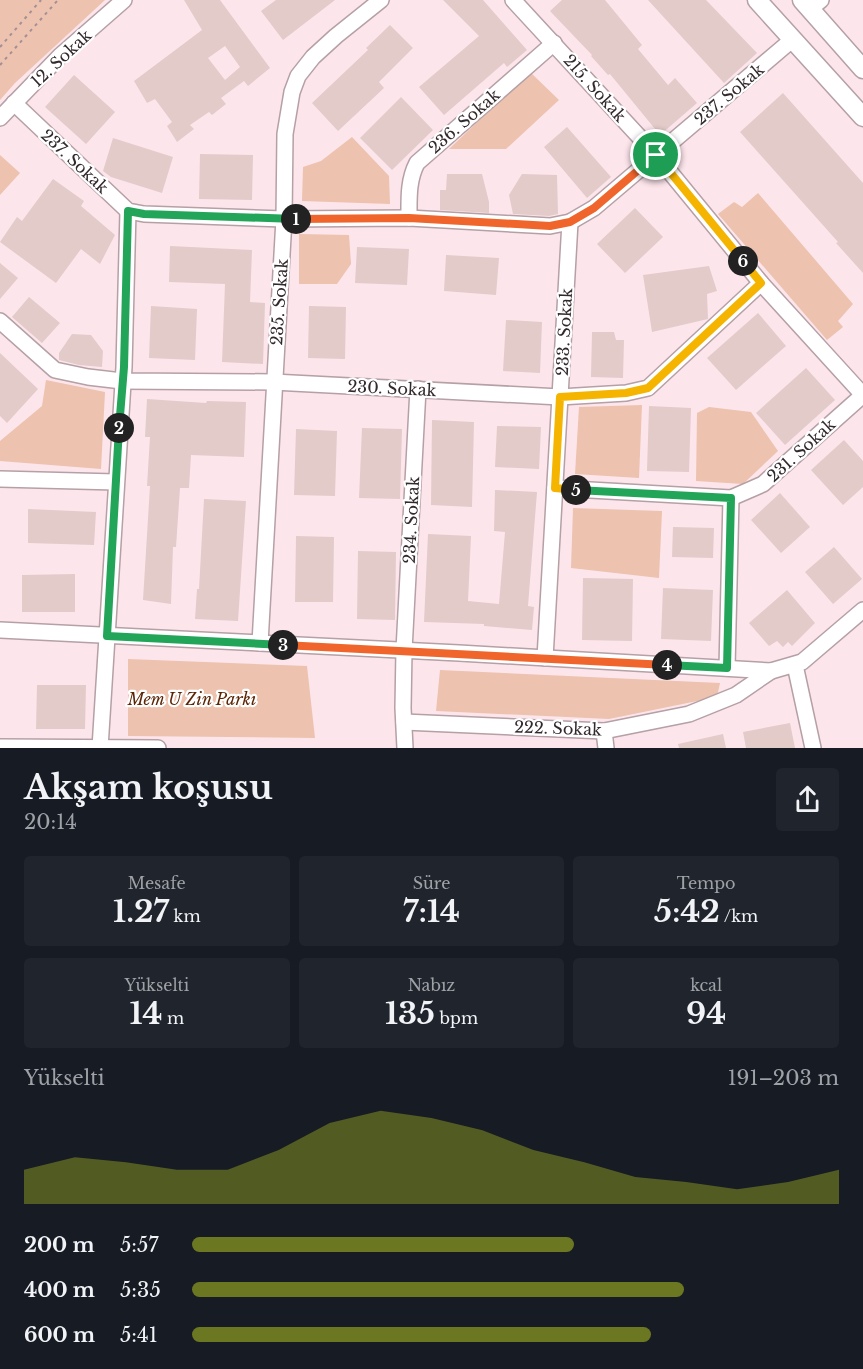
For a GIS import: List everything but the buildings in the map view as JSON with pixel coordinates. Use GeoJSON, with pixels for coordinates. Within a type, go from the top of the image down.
{"type":"FeatureCollection","features":[{"type":"Feature","properties":{"kind":"main road"},"geometry":{"type":"LineString","coordinates":[[757,0],[863,117]]}},
{"type":"Feature","properties":{"kind":"main road"},"geometry":{"type":"LineString","coordinates":[[811,3],[863,69]]}},
{"type":"Feature","properties":{"kind":"street","name":"12. Sokak"},"geometry":{"type":"LineString","coordinates":[[0,118],[60,56],[124,0]]}},
{"type":"Feature","properties":{"kind":"street","name":"235. Sokak"},"geometry":{"type":"LineString","coordinates":[[260,644],[284,219],[285,134],[292,92],[298,76],[313,57],[381,0]]}},
{"type":"Feature","properties":{"kind":"street","name":"215. Sokak"},"geometry":{"type":"LineString","coordinates":[[513,0],[656,155],[761,283],[863,395]]}},
{"type":"Feature","properties":{"kind":"street","name":"237. Sokak"},"geometry":{"type":"LineString","coordinates":[[14,103],[128,211],[144,214],[284,219],[409,218],[550,226],[570,222],[594,208],[793,39]]}},
{"type":"Feature","properties":{"kind":"street","name":"236. Sokak"},"geometry":{"type":"LineString","coordinates":[[409,218],[410,185],[417,163],[554,43]]}},
{"type":"Feature","properties":{"kind":"street"},"geometry":{"type":"LineString","coordinates":[[100,747],[122,381],[128,211]]}},
{"type":"Feature","properties":{"kind":"street","name":"233. Sokak"},"geometry":{"type":"LineString","coordinates":[[545,658],[570,222]]}},
{"type":"Feature","properties":{"kind":"street","name":"230. Sokak"},"geometry":{"type":"LineString","coordinates":[[0,321],[55,370],[88,377],[122,381],[273,382],[560,397],[626,393],[648,388],[761,283]]}},
{"type":"Feature","properties":{"kind":"street","name":"234. Sokak"},"geometry":{"type":"LineString","coordinates":[[405,748],[404,651],[418,389]]}},
{"type":"Feature","properties":{"kind":"street","name":"231. Sokak"},"geometry":{"type":"LineString","coordinates":[[555,488],[731,498],[763,484],[863,395]]}},
{"type":"Feature","properties":{"kind":"street"},"geometry":{"type":"LineString","coordinates":[[0,479],[116,482]]}},
{"type":"Feature","properties":{"kind":"street"},"geometry":{"type":"LineString","coordinates":[[727,668],[731,498]]}},
{"type":"Feature","properties":{"kind":"street"},"geometry":{"type":"LineString","coordinates":[[0,630],[771,671],[802,662],[863,610]]}},
{"type":"Feature","properties":{"kind":"street"},"geometry":{"type":"LineString","coordinates":[[795,665],[813,748]]}},
{"type":"Feature","properties":{"kind":"street","name":"222. Sokak"},"geometry":{"type":"LineString","coordinates":[[404,722],[604,731],[689,714],[736,695],[771,671]]}},
{"type":"Feature","properties":{"kind":"street"},"geometry":{"type":"LineString","coordinates":[[604,731],[606,748]]}},
{"type":"Feature","properties":{"kind":"street"},"geometry":{"type":"LineString","coordinates":[[0,747],[158,748]]}},
{"type":"Feature","properties":{"kind":"path"},"geometry":{"type":"LineString","coordinates":[[0,47],[41,0]]}},
{"type":"Feature","properties":{"kind":"path"},"geometry":{"type":"LineString","coordinates":[[0,65],[58,0]]}},
{"type":"Feature","properties":{"kind":"green space"},"geometry":{"type":"Polygon","coordinates":[[[0,0],[105,0],[15,83],[0,100],[0,0]]]}},
{"type":"Feature","properties":{"kind":"green space"},"geometry":{"type":"Polygon","coordinates":[[[530,72],[559,100],[506,149],[449,149],[530,72]]]}},
{"type":"Feature","properties":{"kind":"green space"},"geometry":{"type":"Polygon","coordinates":[[[352,137],[389,176],[390,204],[302,201],[303,167],[321,161],[352,137]]]}},
{"type":"Feature","properties":{"kind":"green space"},"geometry":{"type":"Polygon","coordinates":[[[0,155],[20,173],[0,195],[0,155]]]}},
{"type":"Feature","properties":{"kind":"green space"},"geometry":{"type":"Polygon","coordinates":[[[758,193],[853,304],[838,321],[843,327],[827,340],[718,214],[734,202],[742,207],[758,193]]]}},
{"type":"Feature","properties":{"kind":"green space"},"geometry":{"type":"Polygon","coordinates":[[[299,234],[349,235],[351,264],[337,284],[299,284],[299,234]]]}},
{"type":"Feature","properties":{"kind":"green space"},"geometry":{"type":"Polygon","coordinates":[[[46,380],[105,392],[101,469],[0,461],[0,441],[42,406],[46,380]]]}},
{"type":"Feature","properties":{"kind":"green space"},"geometry":{"type":"Polygon","coordinates":[[[642,405],[639,478],[575,474],[579,407],[642,405]]]}},
{"type":"Feature","properties":{"kind":"green space"},"geometry":{"type":"Polygon","coordinates":[[[709,407],[751,412],[778,451],[743,484],[696,481],[697,413],[709,407]]]}},
{"type":"Feature","properties":{"kind":"green space"},"geometry":{"type":"Polygon","coordinates":[[[573,508],[662,511],[659,578],[571,568],[573,508]]]}},
{"type":"Feature","properties":{"kind":"green space","name":"Mem U Zin Parkı"},"geometry":{"type":"Polygon","coordinates":[[[128,659],[307,666],[315,738],[128,736],[128,659]]]}},
{"type":"Feature","properties":{"kind":"green space"},"geometry":{"type":"Polygon","coordinates":[[[440,670],[720,683],[717,697],[609,719],[436,711],[440,670]]]}},
{"type":"Feature","properties":{"kind":"route"},"geometry":{"type":"LineString","coordinates":[[656,155],[761,283],[648,388],[626,393],[560,397],[555,488],[731,498],[727,668],[107,636],[124,367],[128,211],[144,214],[284,219],[409,218],[550,226],[570,222],[594,208],[619,189],[656,155]]}}]}
